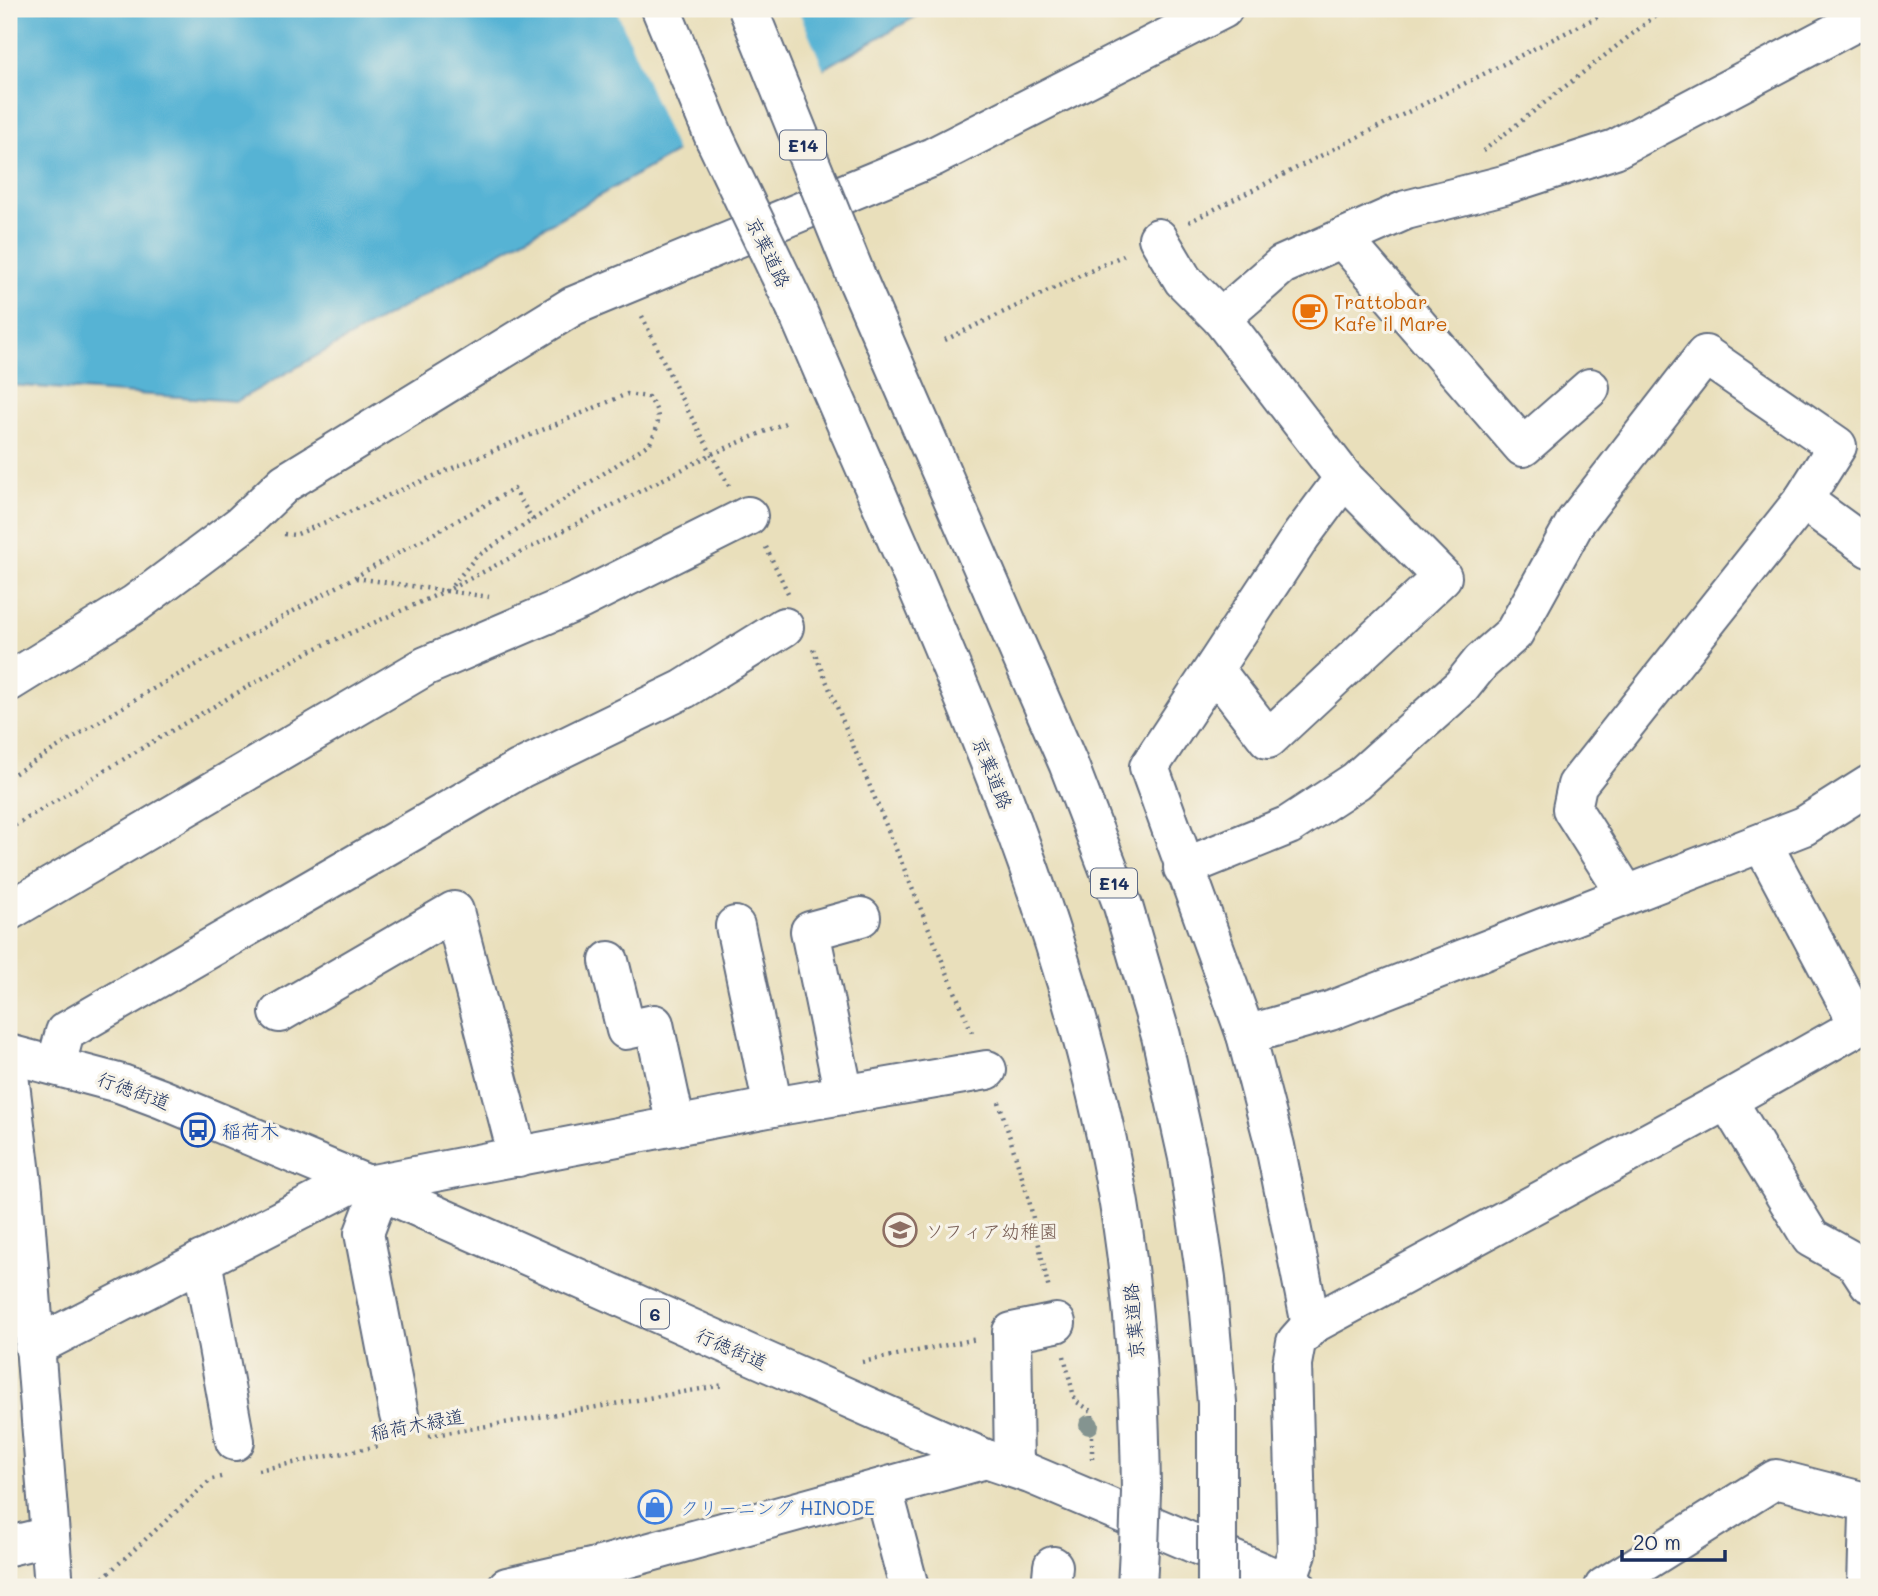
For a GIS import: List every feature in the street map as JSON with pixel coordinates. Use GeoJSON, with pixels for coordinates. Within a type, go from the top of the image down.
{"type":"FeatureCollection","features":[{"type":"Feature","properties":{"kind":"main road","name":"京葉道路"},"geometry":{"type":"LineString","coordinates":[[661,9],[715,139],[796,308],[1001,790],[1048,925],[1089,1062],[1115,1182],[1131,1296],[1140,1402],[1141,1492],[1137,1587]]}},
{"type":"Feature","properties":{"kind":"main road","name":"E14"},"geometry":{"type":"LineString","coordinates":[[748,9],[858,281],[1068,764],[1123,905],[1161,1036],[1188,1158],[1206,1278],[1217,1402],[1217,1584]]}},
{"type":"Feature","properties":{"kind":"main road"},"geometry":{"type":"LineString","coordinates":[[9,682],[135,604],[242,524],[285,483],[573,306],[933,157],[1223,9]]}},
{"type":"Feature","properties":{"kind":"main road"},"geometry":{"type":"LineString","coordinates":[[1221,318],[1282,265],[1406,210],[1504,185],[1615,149],[1869,15]]}},
{"type":"Feature","properties":{"kind":"main road"},"geometry":{"type":"LineString","coordinates":[[1158,238],[1183,280],[1221,318],[1344,478],[1442,577],[1268,739],[1215,670]]}},
{"type":"Feature","properties":{"kind":"main road"},"geometry":{"type":"LineString","coordinates":[[1342,238],[1523,447],[1590,388]]}},
{"type":"Feature","properties":{"kind":"main road"},"geometry":{"type":"LineString","coordinates":[[1183,868],[1289,825],[1356,781],[1461,687],[1481,662],[1514,633],[1576,521],[1705,355],[1837,446],[1802,500],[1577,785],[1572,809],[1626,894]]}},
{"type":"Feature","properties":{"kind":"main road"},"geometry":{"type":"LineString","coordinates":[[1311,1325],[1275,1146],[1246,1035],[1183,868],[1149,767],[1301,536],[1344,478]]}},
{"type":"Feature","properties":{"kind":"main road"},"geometry":{"type":"LineString","coordinates":[[1802,500],[1869,548]]}},
{"type":"Feature","properties":{"kind":"main road"},"geometry":{"type":"LineString","coordinates":[[9,911],[426,666],[605,588],[749,519]]}},
{"type":"Feature","properties":{"kind":"main road"},"geometry":{"type":"LineString","coordinates":[[56,1065],[65,1032],[520,769],[684,688],[794,621]]}},
{"type":"Feature","properties":{"kind":"main road"},"geometry":{"type":"LineString","coordinates":[[1246,1035],[1330,1011],[1762,843],[1804,826],[1869,785]]}},
{"type":"Feature","properties":{"kind":"main road"},"geometry":{"type":"LineString","coordinates":[[1291,1585],[1297,1553],[1292,1364],[1296,1342],[1311,1325],[1864,1023],[1762,843]]}},
{"type":"Feature","properties":{"kind":"main road"},"geometry":{"type":"LineString","coordinates":[[279,1013],[454,911],[517,1157]]}},
{"type":"Feature","properties":{"kind":"main road"},"geometry":{"type":"LineString","coordinates":[[844,1095],[810,931],[861,917]]}},
{"type":"Feature","properties":{"kind":"main road"},"geometry":{"type":"LineString","coordinates":[[735,926],[773,1107]]}},
{"type":"Feature","properties":{"kind":"main road"},"geometry":{"type":"LineString","coordinates":[[609,961],[626,1030],[654,1024],[676,1126]]}},
{"type":"Feature","properties":{"kind":"main road","name":"行徳街道"},"geometry":{"type":"LineString","coordinates":[[9,1054],[56,1065],[152,1096],[368,1186],[787,1373],[1291,1585]]}},
{"type":"Feature","properties":{"kind":"main road"},"geometry":{"type":"LineString","coordinates":[[34,1347],[202,1261],[368,1186],[773,1107],[987,1070]]}},
{"type":"Feature","properties":{"kind":"main road"},"geometry":{"type":"LineString","coordinates":[[9,1075],[20,1301],[34,1347],[24,1416],[50,1536],[54,1587]]}},
{"type":"Feature","properties":{"kind":"main road"},"geometry":{"type":"LineString","coordinates":[[1727,1100],[1811,1238],[1856,1264],[1869,1283]]}},
{"type":"Feature","properties":{"kind":"main road"},"geometry":{"type":"LineString","coordinates":[[368,1186],[364,1233],[403,1432]]}},
{"type":"Feature","properties":{"kind":"main road"},"geometry":{"type":"LineString","coordinates":[[202,1261],[242,1462]]}},
{"type":"Feature","properties":{"kind":"main road"},"geometry":{"type":"LineString","coordinates":[[507,1587],[600,1566],[883,1489],[1000,1463],[1012,1332],[1056,1322]]}},
{"type":"Feature","properties":{"kind":"main road"},"geometry":{"type":"LineString","coordinates":[[1604,1587],[1776,1479],[1869,1503]]}},
{"type":"Feature","properties":{"kind":"main road"},"geometry":{"type":"LineString","coordinates":[[883,1489],[909,1587]]}},
{"type":"Feature","properties":{"kind":"main road"},"geometry":{"type":"LineString","coordinates":[[1867,1587],[1869,1515]]}},
{"type":"Feature","properties":{"kind":"main road"},"geometry":{"type":"LineString","coordinates":[[9,1546],[50,1536]]}},
{"type":"Feature","properties":{"kind":"path"},"geometry":{"type":"LineString","coordinates":[[945,340],[1158,238],[1613,9]]}},
{"type":"Feature","properties":{"kind":"path"},"geometry":{"type":"LineString","coordinates":[[1477,155],[1664,9]]}},
{"type":"Feature","properties":{"kind":"path"},"geometry":{"type":"LineString","coordinates":[[659,352],[749,519],[1010,1129],[1075,1401],[1093,1411],[1092,1473]]}},
{"type":"Feature","properties":{"kind":"path"},"geometry":{"type":"LineString","coordinates":[[242,524],[266,534],[295,535],[627,394],[648,397],[658,409],[660,425],[650,443],[476,557],[448,590]]}},
{"type":"Feature","properties":{"kind":"path"},"geometry":{"type":"LineString","coordinates":[[9,829],[152,741],[310,651],[448,590],[712,454],[785,423]]}},
{"type":"Feature","properties":{"kind":"path"},"geometry":{"type":"LineString","coordinates":[[9,777],[149,691],[514,489],[533,520]]}},
{"type":"Feature","properties":{"kind":"path"},"geometry":{"type":"LineString","coordinates":[[355,578],[448,590]]}},
{"type":"Feature","properties":{"kind":"path"},"geometry":{"type":"LineString","coordinates":[[861,1362],[1012,1332]]}},
{"type":"Feature","properties":{"kind":"path","name":"稲荷木緑道"},"geometry":{"type":"LineString","coordinates":[[93,1587],[212,1479],[242,1462],[403,1432],[787,1373]]}},
{"type":"Feature","properties":{"kind":"water"},"geometry":{"type":"Polygon","coordinates":[[[9,9],[929,9],[237,401],[9,385],[9,9]]]}},
{"type":"Feature","properties":{"kind":"pier"},"geometry":{"type":"Polygon","coordinates":[[[616,9],[798,9],[825,72],[678,155],[616,9]]]}},
{"type":"Feature","properties":{"kind":"place","name":"Trattobar Kafe il Mare"},"geometry":{"type":"Point","coordinates":[1310,312]}},
{"type":"Feature","properties":{"kind":"place","name":"稲荷木"},"geometry":{"type":"Point","coordinates":[198,1130]}},
{"type":"Feature","properties":{"kind":"place","name":"ソフィア幼稚園"},"geometry":{"type":"Point","coordinates":[900,1230]}},
{"type":"Feature","properties":{"kind":"place","name":"クリーニング HINODE"},"geometry":{"type":"Point","coordinates":[655,1507]}}]}
